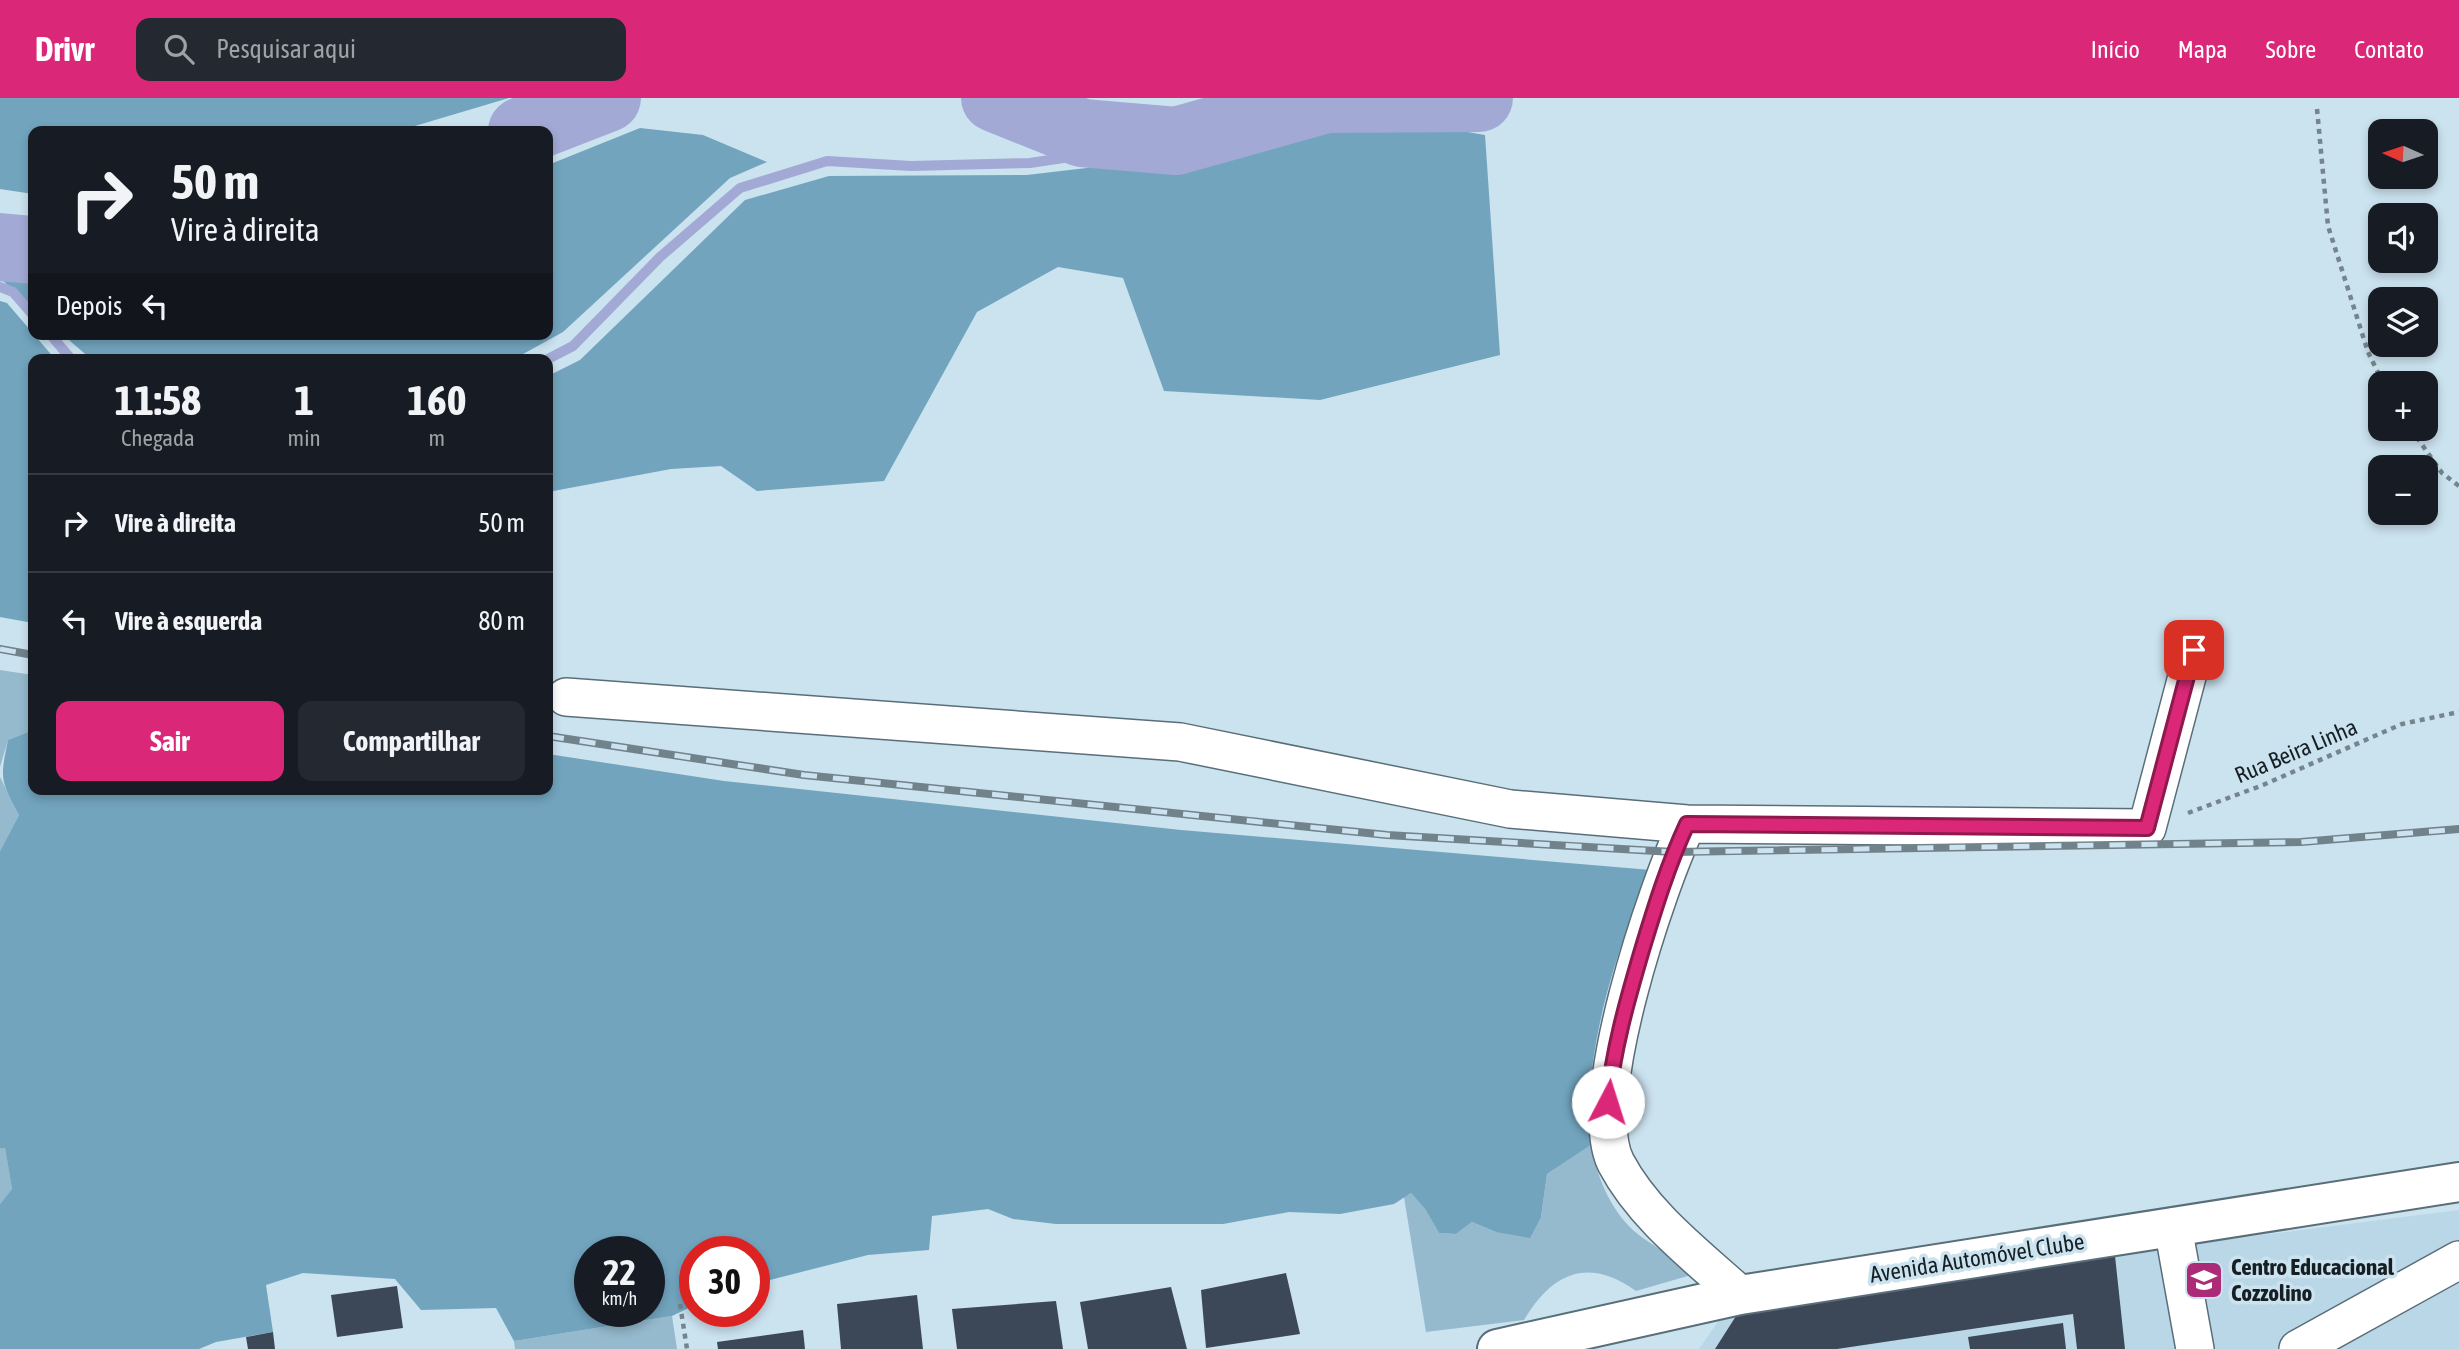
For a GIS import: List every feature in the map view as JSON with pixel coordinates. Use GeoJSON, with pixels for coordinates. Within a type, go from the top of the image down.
{"type":"FeatureCollection","features":[{"type":"Feature","properties":{"kind":"main road","name":"Avenida Automóvel Clube"},"geometry":{"type":"LineString","coordinates":[[1497,1349],[1740,1295],[2459,1182]]}},
{"type":"Feature","properties":{"kind":"street"},"geometry":{"type":"LineString","coordinates":[[566,697],[1180,742],[1510,809],[1687,824],[2147,828],[2194,650]]}},
{"type":"Feature","properties":{"kind":"street"},"geometry":{"type":"LineString","coordinates":[[1687,824],[1664,876],[1626,1005],[1612,1065],[1608,1136],[1615,1161],[1639,1199],[1740,1295]]}},
{"type":"Feature","properties":{"kind":"street"},"geometry":{"type":"LineString","coordinates":[[2173,1227],[2195,1349]]}},
{"type":"Feature","properties":{"kind":"street"},"geometry":{"type":"LineString","coordinates":[[2298,1349],[2459,1260]]}},
{"type":"Feature","properties":{"kind":"path"},"geometry":{"type":"LineString","coordinates":[[2317,109],[2328,226],[2368,352],[2378,371]]}},
{"type":"Feature","properties":{"kind":"path"},"geometry":{"type":"LineString","coordinates":[[2420,441],[2442,472],[2459,486]]}},
{"type":"Feature","properties":{"kind":"path","name":"Rua Beira Linha"},"geometry":{"type":"LineString","coordinates":[[2147,828],[2263,785],[2402,724],[2459,712]]}},
{"type":"Feature","properties":{"kind":"path"},"geometry":{"type":"LineString","coordinates":[[684,1327],[687,1349]]}},
{"type":"Feature","properties":{"kind":"shaded area"},"geometry":{"type":"Polygon","coordinates":[[[0,98],[509,98],[415,126],[28,126],[28,193],[0,189],[0,98]]]}},
{"type":"Feature","properties":{"kind":"shaded area"},"geometry":{"type":"Polygon","coordinates":[[[1369,115],[1485,135],[1500,355],[1320,400],[1164,391],[1123,278],[1058,267],[977,312],[884,481],[757,491],[721,466],[671,469],[553,491],[553,374],[580,360],[745,200],[829,176],[1027,175],[1163,159],[1369,115]]]}},
{"type":"Feature","properties":{"kind":"shaded area"},"geometry":{"type":"Polygon","coordinates":[[[640,128],[703,135],[767,162],[730,178],[563,332],[553,338],[553,163],[640,128]]]}},
{"type":"Feature","properties":{"kind":"shaded area"},"geometry":{"type":"Polygon","coordinates":[[[0,262],[28,265],[28,304],[0,278],[0,262]]]}},
{"type":"Feature","properties":{"kind":"shaded area"},"geometry":{"type":"Polygon","coordinates":[[[0,301],[7,303],[28,328],[28,340],[39,340],[51,354],[28,354],[28,622],[0,617],[0,301]]]}},
{"type":"Feature","properties":{"kind":"shaded area"},"geometry":{"type":"Polygon","coordinates":[[[69,340],[548,340],[523,354],[85,354],[69,340]]]}},
{"type":"Feature","properties":{"kind":"shaded area"},"geometry":{"type":"Polygon","coordinates":[[[0,670],[28,674],[28,732],[8,740],[0,767],[0,670]]]}},
{"type":"Feature","properties":{"kind":"shaded area"},"geometry":{"type":"Polygon","coordinates":[[[28,732],[28,795],[553,795],[553,755],[724,781],[1181,830],[1651,870],[1625,934],[1604,1004],[1591,1077],[1591,1145],[1547,1174],[1541,1217],[1530,1238],[1496,1232],[1472,1222],[1456,1234],[1439,1233],[1425,1209],[1411,1193],[1394,1204],[1340,1214],[1289,1212],[1223,1224],[1056,1224],[1013,1219],[988,1209],[932,1216],[929,1250],[868,1255],[770,1280],[770,1236],[679,1236],[679,1313],[665,1317],[665,1236],[574,1236],[574,1327],[602,1327],[514,1341],[496,1308],[421,1310],[395,1279],[303,1273],[266,1285],[273,1332],[216,1342],[199,1349],[0,1349],[0,1204],[12,1189],[5,1148],[0,1148],[0,851],[19,815],[5,786],[3,772],[8,740],[28,732]]]}},
{"type":"Feature","properties":{"kind":"shaded area"},"geometry":{"type":"Polygon","coordinates":[[[0,777],[19,815],[0,851],[0,777]]]}},
{"type":"Feature","properties":{"kind":"shaded area"},"geometry":{"type":"Polygon","coordinates":[[[1591,1145],[1606,1192],[1618,1213],[1634,1231],[1698,1273],[1636,1291],[1602,1274],[1573,1275],[1547,1290],[1524,1320],[1426,1332],[1404,1197],[1411,1193],[1425,1209],[1439,1233],[1456,1234],[1472,1222],[1496,1232],[1541,1217],[1547,1174],[1591,1145]]]}},
{"type":"Feature","properties":{"kind":"shaded area"},"geometry":{"type":"Polygon","coordinates":[[[5,1147],[12,1189],[0,1204],[0,1148],[5,1147]]]}},
{"type":"Feature","properties":{"kind":"shaded area","name":"Centro Educacional Cozzolino"},"geometry":{"type":"Polygon","coordinates":[[[2459,1210],[2459,1349],[1699,1349],[1724,1313],[2176,1246],[2459,1210]]]}},
{"type":"Feature","properties":{"kind":"shaded area"},"geometry":{"type":"Polygon","coordinates":[[[672,1316],[677,1349],[515,1349],[514,1341],[602,1327],[665,1327],[665,1317],[672,1316]]]}},
{"type":"Feature","properties":{"kind":"building"},"geometry":{"type":"Polygon","coordinates":[[[2115,1256],[2125,1349],[2077,1349],[2073,1314],[1837,1349],[1715,1349],[1736,1316],[2115,1256]]]}},
{"type":"Feature","properties":{"kind":"building"},"geometry":{"type":"Polygon","coordinates":[[[1286,1273],[1300,1334],[1206,1348],[1201,1290],[1286,1273]]]}},
{"type":"Feature","properties":{"kind":"building"},"geometry":{"type":"Polygon","coordinates":[[[397,1286],[403,1328],[337,1337],[331,1295],[397,1286]]]}},
{"type":"Feature","properties":{"kind":"building"},"geometry":{"type":"Polygon","coordinates":[[[1171,1287],[1187,1349],[1088,1349],[1080,1302],[1171,1287]]]}},
{"type":"Feature","properties":{"kind":"building"},"geometry":{"type":"Polygon","coordinates":[[[917,1295],[923,1349],[841,1349],[837,1304],[917,1295]]]}},
{"type":"Feature","properties":{"kind":"building"},"geometry":{"type":"Polygon","coordinates":[[[1056,1301],[1063,1349],[957,1349],[952,1309],[1056,1301]]]}},
{"type":"Feature","properties":{"kind":"building"},"geometry":{"type":"Polygon","coordinates":[[[2063,1323],[2066,1349],[1970,1349],[1968,1337],[2063,1323]]]}},
{"type":"Feature","properties":{"kind":"building"},"geometry":{"type":"Polygon","coordinates":[[[803,1330],[805,1349],[718,1349],[717,1342],[803,1330]]]}},
{"type":"Feature","properties":{"kind":"building"},"geometry":{"type":"Polygon","coordinates":[[[273,1332],[275,1349],[248,1349],[246,1337],[273,1332]]]}},
{"type":"Feature","properties":{"kind":"waterway"},"geometry":{"type":"LineString","coordinates":[[535,126],[607,98]]}},
{"type":"Feature","properties":{"kind":"waterway"},"geometry":{"type":"LineString","coordinates":[[995,98],[1082,133],[1176,141],[1326,99],[1479,98]]}},
{"type":"Feature","properties":{"kind":"waterway"},"geometry":{"type":"LineString","coordinates":[[553,356],[573,346],[660,257],[740,188],[827,161],[911,166],[1030,163],[1176,141]]}},
{"type":"Feature","properties":{"kind":"waterway"},"geometry":{"type":"LineString","coordinates":[[0,247],[28,250]]}},
{"type":"Feature","properties":{"kind":"waterway"},"geometry":{"type":"LineString","coordinates":[[0,287],[13,292],[28,309]]}},
{"type":"Feature","properties":{"kind":"waterway"},"geometry":{"type":"LineString","coordinates":[[55,340],[67,354]]}},
{"type":"Feature","properties":{"kind":"railway"},"geometry":{"type":"LineString","coordinates":[[0,649],[28,654]]}},
{"type":"Feature","properties":{"kind":"railway"},"geometry":{"type":"LineString","coordinates":[[553,737],[804,775],[1387,835],[1673,852],[2301,842],[2459,829]]}},
{"type":"Feature","properties":{"kind":"place","name":"Centro Educacional Cozzolino"},"geometry":{"type":"Point","coordinates":[2204,1280]}},
{"type":"Feature","properties":{"kind":"route"},"geometry":{"type":"LineString","coordinates":[[1608,1102],[1612,1065],[1626,1005],[1664,876],[1687,824],[2147,828],[2194,650]]}}]}
